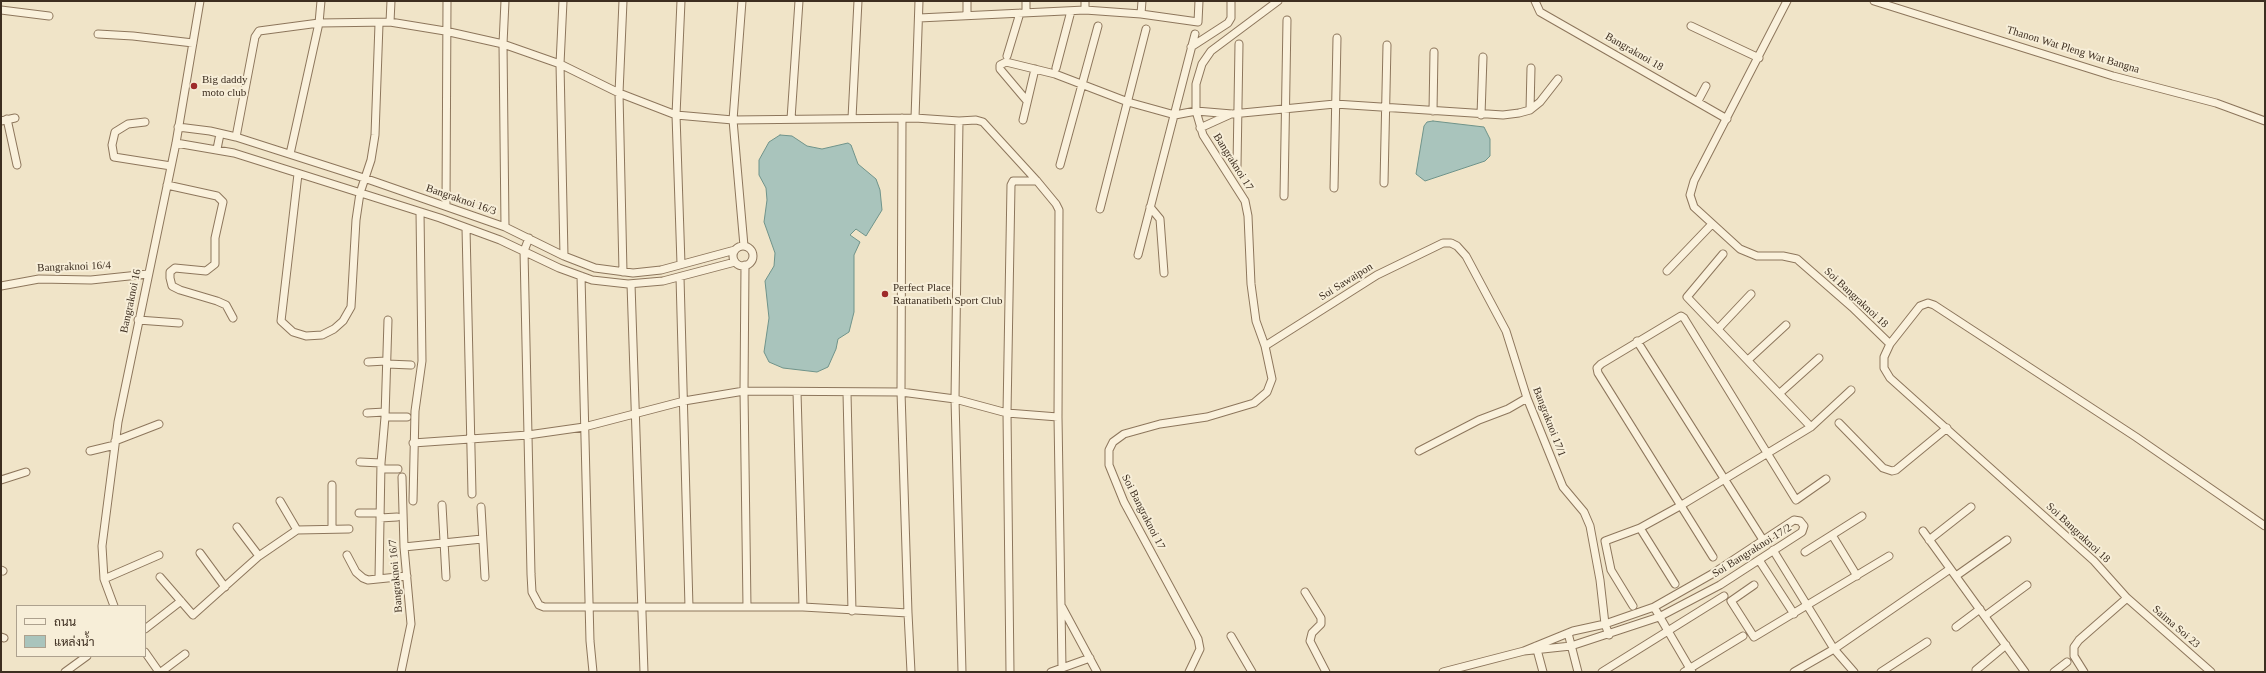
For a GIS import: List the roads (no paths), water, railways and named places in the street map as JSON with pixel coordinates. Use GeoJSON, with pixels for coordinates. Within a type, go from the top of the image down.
{"type":"FeatureCollection","features":[{"type":"Feature","properties":{"kind":"street","name":"Bangraknoi 16"},"geometry":{"type":"LineString","coordinates":[[114,605],[104,579],[102,546],[115,443],[122,399],[138,320],[176,143],[200,1]]}},
{"type":"Feature","properties":{"kind":"street"},"geometry":{"type":"LineString","coordinates":[[290,154],[319,24],[321,1]]}},
{"type":"Feature","properties":{"kind":"street"},"geometry":{"type":"LineString","coordinates":[[390,22],[391,1]]}},
{"type":"Feature","properties":{"kind":"street"},"geometry":{"type":"LineString","coordinates":[[446,206],[445,31],[447,1]]}},
{"type":"Feature","properties":{"kind":"street"},"geometry":{"type":"LineString","coordinates":[[505,1],[503,44],[505,227]]}},
{"type":"Feature","properties":{"kind":"street"},"geometry":{"type":"LineString","coordinates":[[563,1],[560,64],[564,256]]}},
{"type":"Feature","properties":{"kind":"street"},"geometry":{"type":"LineString","coordinates":[[623,272],[619,93],[624,1]]}},
{"type":"Feature","properties":{"kind":"street"},"geometry":{"type":"LineString","coordinates":[[681,1],[676,115],[681,264]]}},
{"type":"Feature","properties":{"kind":"street"},"geometry":{"type":"LineString","coordinates":[[742,1],[734,120],[744,246]]}},
{"type":"Feature","properties":{"kind":"street"},"geometry":{"type":"LineString","coordinates":[[791,119],[799,1]]}},
{"type":"Feature","properties":{"kind":"street"},"geometry":{"type":"LineString","coordinates":[[852,118],[858,1]]}},
{"type":"Feature","properties":{"kind":"street"},"geometry":{"type":"LineString","coordinates":[[915,118],[919,1]]}},
{"type":"Feature","properties":{"kind":"street"},"geometry":{"type":"LineString","coordinates":[[967,1],[967,15]]}},
{"type":"Feature","properties":{"kind":"street"},"geometry":{"type":"LineString","coordinates":[[1007,56],[1026,1]]}},
{"type":"Feature","properties":{"kind":"street"},"geometry":{"type":"LineString","coordinates":[[1085,1],[1085,10]]}},
{"type":"Feature","properties":{"kind":"street"},"geometry":{"type":"LineString","coordinates":[[1141,14],[1142,1]]}},
{"type":"Feature","properties":{"kind":"street"},"geometry":{"type":"LineString","coordinates":[[919,18],[1085,10],[1141,14],[1198,22],[1199,1]]}},
{"type":"Feature","properties":{"kind":"street"},"geometry":{"type":"LineString","coordinates":[[1192,47],[1228,23],[1231,18],[1231,1]]}},
{"type":"Feature","properties":{"kind":"street","name":"Bangraknoi 17"},"geometry":{"type":"LineString","coordinates":[[1265,346],[1256,321],[1252,291],[1248,216],[1245,201],[1212,153],[1200,128],[1196,111],[1196,84],[1202,64],[1211,51],[1278,1]]}},
{"type":"Feature","properties":{"kind":"street","name":"Bangraknoi 18"},"geometry":{"type":"LineString","coordinates":[[1535,1],[1540,12],[1698,101],[1727,119]]}},
{"type":"Feature","properties":{"kind":"street","name":"Soi Bangraknoi 18"},"geometry":{"type":"LineString","coordinates":[[1787,1],[1759,58],[1694,180],[1690,195],[1694,208],[1740,249],[1757,256],[1783,256],[1797,259],[1852,307],[1890,344],[1884,357],[1884,368],[1890,378],[2094,561],[2127,598]]}},
{"type":"Feature","properties":{"kind":"street","name":"Thanon Wat Pleng Wat Bangna"},"geometry":{"type":"LineString","coordinates":[[1874,1],[2113,76],[2216,103],[2265,122]]}},
{"type":"Feature","properties":{"kind":"street"},"geometry":{"type":"LineString","coordinates":[[1,10],[49,16]]}},
{"type":"Feature","properties":{"kind":"street"},"geometry":{"type":"LineString","coordinates":[[1056,68],[1071,11]]}},
{"type":"Feature","properties":{"kind":"street"},"geometry":{"type":"LineString","coordinates":[[1284,196],[1287,20]]}},
{"type":"Feature","properties":{"kind":"street"},"geometry":{"type":"LineString","coordinates":[[236,137],[255,37],[259,31],[319,24],[379,24],[390,22],[445,31],[503,44],[560,64],[619,93],[676,115],[734,120],[915,118],[959,121],[976,120],[983,122],[1037,181],[1056,204],[1059,210],[1058,417],[1062,668]]}},
{"type":"Feature","properties":{"kind":"street"},"geometry":{"type":"LineString","coordinates":[[298,174],[281,310],[281,321],[292,332],[306,336],[322,335],[334,329],[343,321],[351,306],[356,220],[360,193],[367,180],[375,135],[379,24]]}},
{"type":"Feature","properties":{"kind":"street"},"geometry":{"type":"LineString","coordinates":[[1060,165],[1098,26]]}},
{"type":"Feature","properties":{"kind":"street"},"geometry":{"type":"LineString","coordinates":[[1691,26],[1759,58]]}},
{"type":"Feature","properties":{"kind":"street"},"geometry":{"type":"LineString","coordinates":[[1100,209],[1146,29]]}},
{"type":"Feature","properties":{"kind":"street"},"geometry":{"type":"LineString","coordinates":[[98,34],[133,36],[193,43]]}},
{"type":"Feature","properties":{"kind":"street"},"geometry":{"type":"LineString","coordinates":[[1138,255],[1175,115],[1194,34]]}},
{"type":"Feature","properties":{"kind":"street"},"geometry":{"type":"LineString","coordinates":[[1334,188],[1337,38]]}},
{"type":"Feature","properties":{"kind":"street"},"geometry":{"type":"LineString","coordinates":[[1237,166],[1235,114],[1239,44]]}},
{"type":"Feature","properties":{"kind":"street"},"geometry":{"type":"LineString","coordinates":[[1384,183],[1387,45]]}},
{"type":"Feature","properties":{"kind":"street"},"geometry":{"type":"LineString","coordinates":[[1433,111],[1434,52]]}},
{"type":"Feature","properties":{"kind":"street"},"geometry":{"type":"LineString","coordinates":[[1480,115],[1483,57]]}},
{"type":"Feature","properties":{"kind":"street"},"geometry":{"type":"LineString","coordinates":[[1027,101],[1000,69],[1000,65],[1006,62],[1035,69],[1128,102],[1175,115],[1196,111],[1235,114],[1335,104],[1385,106],[1480,115],[1509,115],[1530,110],[1544,98],[1558,78]]}},
{"type":"Feature","properties":{"kind":"street"},"geometry":{"type":"LineString","coordinates":[[1530,110],[1531,68]]}},
{"type":"Feature","properties":{"kind":"street"},"geometry":{"type":"LineString","coordinates":[[1023,120],[1035,69]]}},
{"type":"Feature","properties":{"kind":"street"},"geometry":{"type":"LineString","coordinates":[[1698,101],[1706,86]]}},
{"type":"Feature","properties":{"kind":"street"},"geometry":{"type":"LineString","coordinates":[[1200,128],[1235,114]]}},
{"type":"Feature","properties":{"kind":"street"},"geometry":{"type":"LineString","coordinates":[[16,118],[4,120],[17,165]]}},
{"type":"Feature","properties":{"kind":"street"},"geometry":{"type":"LineString","coordinates":[[902,118],[901,392],[911,672]]}},
{"type":"Feature","properties":{"kind":"street"},"geometry":{"type":"LineString","coordinates":[[959,121],[955,399],[962,672]]}},
{"type":"Feature","properties":{"kind":"street"},"geometry":{"type":"LineString","coordinates":[[145,122],[128,124],[115,132],[112,145],[114,157],[170,166]]}},
{"type":"Feature","properties":{"kind":"street","name":"Bangraknoi 16/3"},"geometry":{"type":"LineString","coordinates":[[178,127],[236,137],[446,206],[505,227],[564,256],[595,268],[633,273],[661,270],[735,250]]}},
{"type":"Feature","properties":{"kind":"street"},"geometry":{"type":"LineString","coordinates":[[217,149],[220,134]]}},
{"type":"Feature","properties":{"kind":"street"},"geometry":{"type":"LineString","coordinates":[[176,143],[217,149],[420,212],[500,240],[592,280],[631,284],[663,282],[680,276],[735,262],[745,265],[750,262],[752,253],[750,249],[744,246]]}},
{"type":"Feature","properties":{"kind":"street"},"geometry":{"type":"LineString","coordinates":[[1010,672],[1007,413],[1011,185],[1013,180],[1037,181]]}},
{"type":"Feature","properties":{"kind":"street"},"geometry":{"type":"LineString","coordinates":[[167,185],[217,196],[223,202],[216,227],[215,264],[212,268],[206,271],[175,268],[170,272],[170,278],[172,286],[180,290],[226,305],[233,318]]}},
{"type":"Feature","properties":{"kind":"street"},"geometry":{"type":"LineString","coordinates":[[1150,208],[1156,211],[1160,219],[1164,273]]}},
{"type":"Feature","properties":{"kind":"street"},"geometry":{"type":"LineString","coordinates":[[413,501],[413,443],[422,361],[420,212]]}},
{"type":"Feature","properties":{"kind":"street"},"geometry":{"type":"LineString","coordinates":[[1667,272],[1712,224]]}},
{"type":"Feature","properties":{"kind":"street"},"geometry":{"type":"LineString","coordinates":[[466,228],[472,494]]}},
{"type":"Feature","properties":{"kind":"street"},"geometry":{"type":"LineString","coordinates":[[529,238],[524,251],[532,592],[539,605],[544,607],[641,606],[803,608],[908,613]]}},
{"type":"Feature","properties":{"kind":"street","name":"Bangraknoi 17/1"},"geometry":{"type":"LineString","coordinates":[[1443,244],[1451,243],[1457,246],[1466,256],[1506,331],[1527,398],[1563,487],[1584,512],[1590,526],[1600,580],[1605,624],[1609,635]]}},
{"type":"Feature","properties":{"kind":"street","name":"Soi Sawaipon"},"geometry":{"type":"LineString","coordinates":[[1265,346],[1377,275],[1443,244]]}},
{"type":"Feature","properties":{"kind":"street"},"geometry":{"type":"LineString","coordinates":[[735,262],[733,256],[735,250],[744,246]]}},
{"type":"Feature","properties":{"kind":"street"},"geometry":{"type":"LineString","coordinates":[[1724,254],[1687,297],[1811,427]]}},
{"type":"Feature","properties":{"kind":"street"},"geometry":{"type":"LineString","coordinates":[[745,265],[744,391],[747,607]]}},
{"type":"Feature","properties":{"kind":"street","name":"Bangraknoi 16/4"},"geometry":{"type":"LineString","coordinates":[[1,286],[39,278],[91,280],[148,274]]}},
{"type":"Feature","properties":{"kind":"street"},"geometry":{"type":"LineString","coordinates":[[581,276],[589,607],[593,672]]}},
{"type":"Feature","properties":{"kind":"street"},"geometry":{"type":"LineString","coordinates":[[680,276],[689,607]]}},
{"type":"Feature","properties":{"kind":"street"},"geometry":{"type":"LineString","coordinates":[[631,284],[634,414],[644,672]]}},
{"type":"Feature","properties":{"kind":"street"},"geometry":{"type":"LineString","coordinates":[[1718,329],[1751,294]]}},
{"type":"Feature","properties":{"kind":"street"},"geometry":{"type":"LineString","coordinates":[[1890,344],[1920,306],[1928,303],[1934,305],[2136,437],[2265,526]]}},
{"type":"Feature","properties":{"kind":"street"},"geometry":{"type":"LineString","coordinates":[[1713,557],[1598,373],[1598,368],[1601,364],[1676,317],[1680,316],[1684,318],[1766,454],[1796,500],[1826,479]]}},
{"type":"Feature","properties":{"kind":"street"},"geometry":{"type":"LineString","coordinates":[[138,320],[179,323]]}},
{"type":"Feature","properties":{"kind":"street"},"geometry":{"type":"LineString","coordinates":[[379,578],[381,466],[385,415],[388,320]]}},
{"type":"Feature","properties":{"kind":"street"},"geometry":{"type":"LineString","coordinates":[[1748,360],[1786,326]]}},
{"type":"Feature","properties":{"kind":"street"},"geometry":{"type":"LineString","coordinates":[[1637,341],[1763,540]]}},
{"type":"Feature","properties":{"kind":"street","name":"Soi Bangraknoi 17"},"geometry":{"type":"LineString","coordinates":[[1189,672],[1200,649],[1198,639],[1124,502],[1110,465],[1109,450],[1113,442],[1124,434],[1160,424],[1207,417],[1254,403],[1267,392],[1272,379],[1265,346]]}},
{"type":"Feature","properties":{"kind":"street"},"geometry":{"type":"LineString","coordinates":[[1780,393],[1819,358]]}},
{"type":"Feature","properties":{"kind":"street"},"geometry":{"type":"LineString","coordinates":[[368,362],[386,362],[411,365]]}},
{"type":"Feature","properties":{"kind":"street"},"geometry":{"type":"LineString","coordinates":[[1633,606],[1611,570],[1606,541],[1640,528],[1680,506],[1811,427],[1851,390]]}},
{"type":"Feature","properties":{"kind":"street"},"geometry":{"type":"LineString","coordinates":[[413,443],[528,435],[584,428],[684,401],[744,391],[847,393],[901,392],[955,399],[1007,413],[1058,417]]}},
{"type":"Feature","properties":{"kind":"street"},"geometry":{"type":"LineString","coordinates":[[797,392],[803,608]]}},
{"type":"Feature","properties":{"kind":"street"},"geometry":{"type":"LineString","coordinates":[[847,393],[852,611]]}},
{"type":"Feature","properties":{"kind":"street"},"geometry":{"type":"LineString","coordinates":[[1418,451],[1479,420],[1508,409],[1527,398]]}},
{"type":"Feature","properties":{"kind":"street"},"geometry":{"type":"LineString","coordinates":[[367,413],[407,417]]}},
{"type":"Feature","properties":{"kind":"street"},"geometry":{"type":"LineString","coordinates":[[1840,423],[1883,468],[1892,471],[1896,470],[1947,428]]}},
{"type":"Feature","properties":{"kind":"street"},"geometry":{"type":"LineString","coordinates":[[90,451],[115,443],[159,424]]}},
{"type":"Feature","properties":{"kind":"street"},"geometry":{"type":"LineString","coordinates":[[360,462],[398,470]]}},
{"type":"Feature","properties":{"kind":"street"},"geometry":{"type":"LineString","coordinates":[[1,480],[26,472]]}},
{"type":"Feature","properties":{"kind":"street","name":"Bangraknoi 16/7"},"geometry":{"type":"LineString","coordinates":[[401,672],[411,629],[404,547],[402,477]]}},
{"type":"Feature","properties":{"kind":"street"},"geometry":{"type":"LineString","coordinates":[[332,485],[332,529]]}},
{"type":"Feature","properties":{"kind":"street"},"geometry":{"type":"LineString","coordinates":[[280,501],[297,530]]}},
{"type":"Feature","properties":{"kind":"street"},"geometry":{"type":"LineString","coordinates":[[442,505],[446,577]]}},
{"type":"Feature","properties":{"kind":"street"},"geometry":{"type":"LineString","coordinates":[[481,507],[485,576]]}},
{"type":"Feature","properties":{"kind":"street"},"geometry":{"type":"LineString","coordinates":[[1929,540],[1972,507]]}},
{"type":"Feature","properties":{"kind":"street"},"geometry":{"type":"LineString","coordinates":[[359,513],[397,517]]}},
{"type":"Feature","properties":{"kind":"street"},"geometry":{"type":"LineString","coordinates":[[1805,552],[1862,516]]}},
{"type":"Feature","properties":{"kind":"street","name":"Soi Bangraknoi 17/2"},"geometry":{"type":"LineString","coordinates":[[1443,672],[1536,648],[1571,646],[1609,635],[1659,617],[1720,585],[1802,532],[1804,526],[1800,521],[1794,520],[1712,574],[1654,607],[1605,624],[1568,633],[1536,648]]}},
{"type":"Feature","properties":{"kind":"street"},"geometry":{"type":"LineString","coordinates":[[237,527],[259,556]]}},
{"type":"Feature","properties":{"kind":"street"},"geometry":{"type":"LineString","coordinates":[[1640,528],[1675,584]]}},
{"type":"Feature","properties":{"kind":"street"},"geometry":{"type":"LineString","coordinates":[[160,577],[193,616],[259,556],[297,530],[349,529]]}},
{"type":"Feature","properties":{"kind":"street"},"geometry":{"type":"LineString","coordinates":[[1922,531],[2025,672]]}},
{"type":"Feature","properties":{"kind":"street"},"geometry":{"type":"LineString","coordinates":[[1832,535],[1856,576]]}},
{"type":"Feature","properties":{"kind":"street"},"geometry":{"type":"LineString","coordinates":[[404,547],[444,542],[482,540]]}},
{"type":"Feature","properties":{"kind":"street"},"geometry":{"type":"LineString","coordinates":[[1956,576],[2007,540]]}},
{"type":"Feature","properties":{"kind":"street"},"geometry":{"type":"LineString","coordinates":[[1773,550],[1834,649],[1854,672]]}},
{"type":"Feature","properties":{"kind":"street"},"geometry":{"type":"LineString","coordinates":[[200,553],[225,587]]}},
{"type":"Feature","properties":{"kind":"street"},"geometry":{"type":"LineString","coordinates":[[104,579],[159,555]]}},
{"type":"Feature","properties":{"kind":"street"},"geometry":{"type":"LineString","coordinates":[[347,555],[356,572],[368,580],[407,576]]}},
{"type":"Feature","properties":{"kind":"street"},"geometry":{"type":"LineString","coordinates":[[1754,585],[1731,601],[1752,636],[1757,637],[1889,556]]}},
{"type":"Feature","properties":{"kind":"street"},"geometry":{"type":"LineString","coordinates":[[1759,560],[1794,614]]}},
{"type":"Feature","properties":{"kind":"street"},"geometry":{"type":"LineString","coordinates":[[1794,672],[1834,649],[1950,569]]}},
{"type":"Feature","properties":{"kind":"street"},"geometry":{"type":"LineString","coordinates":[[1985,616],[2027,585]]}},
{"type":"Feature","properties":{"kind":"street"},"geometry":{"type":"LineString","coordinates":[[1305,592],[1321,618],[1321,624],[1312,633],[1310,641],[1326,672]]}},
{"type":"Feature","properties":{"kind":"street"},"geometry":{"type":"LineString","coordinates":[[1602,672],[1724,596]]}},
{"type":"Feature","properties":{"kind":"street"},"geometry":{"type":"LineString","coordinates":[[2084,672],[2074,656],[2074,647],[2079,640],[2127,598]]}},
{"type":"Feature","properties":{"kind":"street","name":"Saima Soi 23"},"geometry":{"type":"LineString","coordinates":[[2127,598],[2211,672]]}},
{"type":"Feature","properties":{"kind":"street"},"geometry":{"type":"LineString","coordinates":[[146,628],[181,601]]}},
{"type":"Feature","properties":{"kind":"street"},"geometry":{"type":"LineString","coordinates":[[1061,606],[1097,672]]}},
{"type":"Feature","properties":{"kind":"street"},"geometry":{"type":"LineString","coordinates":[[1654,607],[1689,671],[1743,636]]}},
{"type":"Feature","properties":{"kind":"street"},"geometry":{"type":"LineString","coordinates":[[1956,627],[1980,609]]}},
{"type":"Feature","properties":{"kind":"street"},"geometry":{"type":"LineString","coordinates":[[1568,633],[1578,672]]}},
{"type":"Feature","properties":{"kind":"street"},"geometry":{"type":"LineString","coordinates":[[1231,636],[1252,672]]}},
{"type":"Feature","properties":{"kind":"street"},"geometry":{"type":"LineString","coordinates":[[1881,672],[1927,642]]}},
{"type":"Feature","properties":{"kind":"street"},"geometry":{"type":"LineString","coordinates":[[1976,670],[2006,645]]}},
{"type":"Feature","properties":{"kind":"street"},"geometry":{"type":"LineString","coordinates":[[1536,648],[1544,672]]}},
{"type":"Feature","properties":{"kind":"street"},"geometry":{"type":"LineString","coordinates":[[146,653],[160,672],[186,654]]}},
{"type":"Feature","properties":{"kind":"street"},"geometry":{"type":"LineString","coordinates":[[65,672],[86,657]]}},
{"type":"Feature","properties":{"kind":"street"},"geometry":{"type":"LineString","coordinates":[[1051,672],[1090,658]]}},
{"type":"Feature","properties":{"kind":"street"},"geometry":{"type":"LineString","coordinates":[[2054,672],[2067,662]]}},
{"type":"Feature","properties":{"kind":"water"},"geometry":{"type":"Polygon","coordinates":[[[1433,121],[1484,127],[1490,139],[1490,156],[1485,161],[1425,181],[1416,174],[1424,126],[1427,122],[1433,121]]]}},
{"type":"Feature","properties":{"kind":"water"},"geometry":{"type":"Polygon","coordinates":[[[780,135],[792,136],[807,146],[822,149],[848,143],[851,145],[858,164],[876,179],[880,190],[882,210],[866,236],[856,229],[850,235],[860,242],[854,255],[854,312],[849,332],[838,339],[836,349],[828,367],[817,372],[783,368],[769,362],[764,352],[769,318],[765,281],[774,266],[775,253],[764,222],[767,200],[766,188],[759,175],[759,160],[769,142],[780,135]]]}},
{"type":"Feature","properties":{"kind":"place","name":"Big daddy moto club"},"geometry":{"type":"Point","coordinates":[194,86]}},
{"type":"Feature","properties":{"kind":"place","name":"Perfect Place Rattanatibeth Sport Club"},"geometry":{"type":"Point","coordinates":[885,294]}}]}
